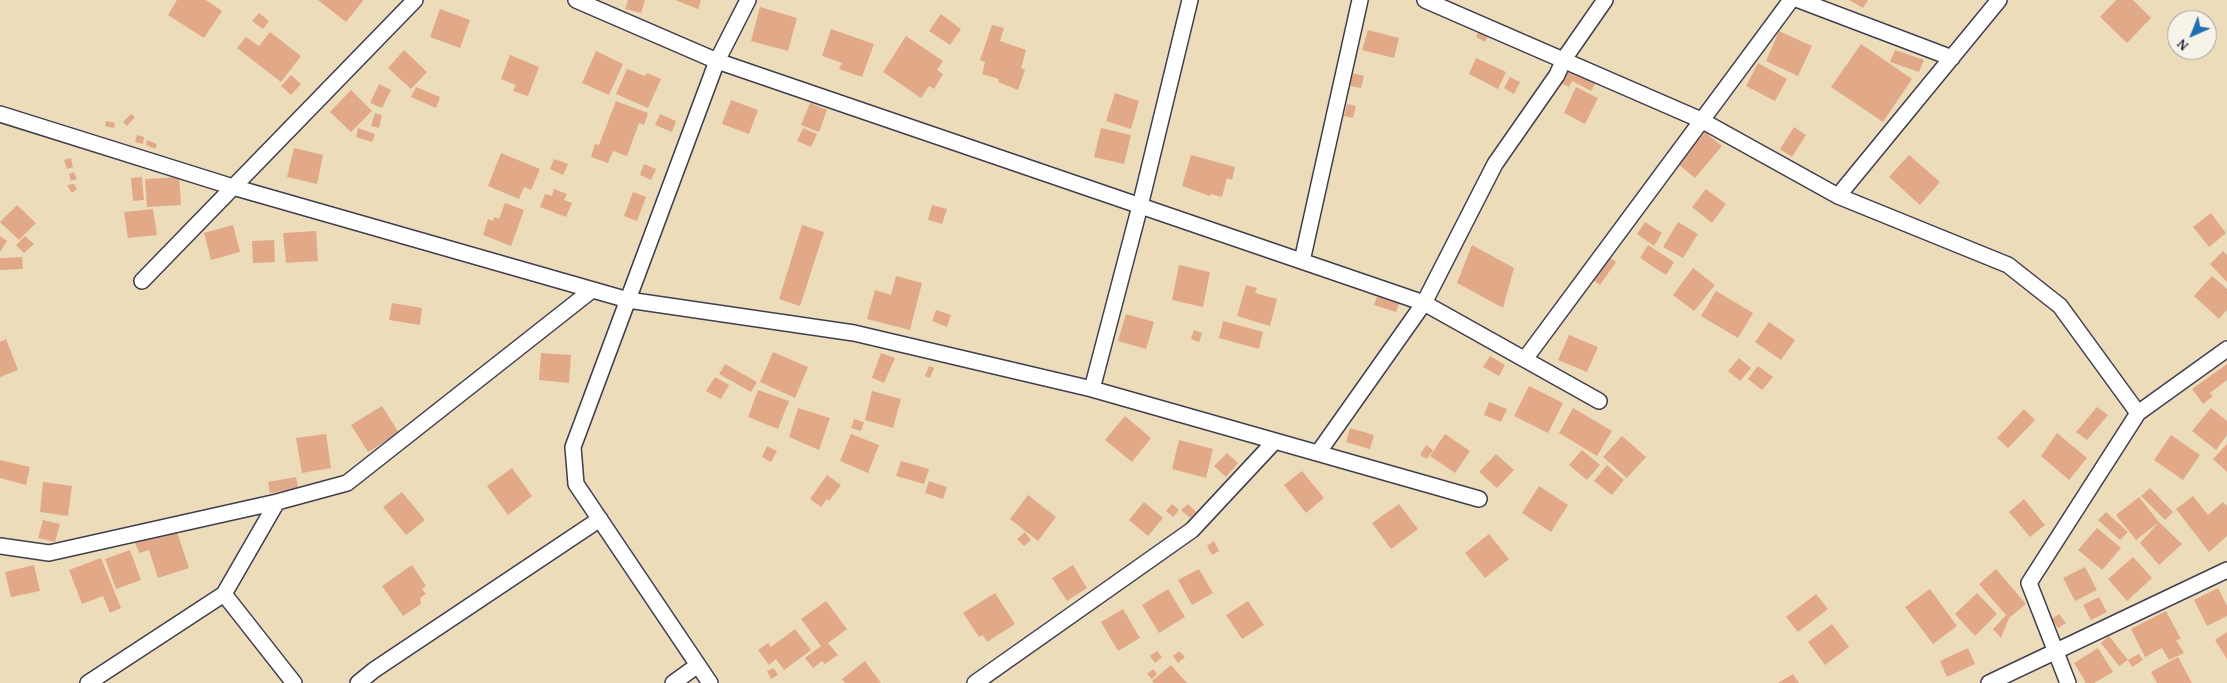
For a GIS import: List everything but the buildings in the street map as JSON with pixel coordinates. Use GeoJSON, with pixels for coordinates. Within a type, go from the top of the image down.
{"type":"FeatureCollection","features":[{"type":"Feature","properties":{"kind":"street"},"geometry":{"type":"LineString","coordinates":[[142,281],[415,0]]}},
{"type":"Feature","properties":{"kind":"street"},"geometry":{"type":"LineString","coordinates":[[576,0],[717,61],[1424,304],[1599,401]]}},
{"type":"Feature","properties":{"kind":"street"},"geometry":{"type":"LineString","coordinates":[[710,683],[576,484],[573,447],[717,61],[748,0]]}},
{"type":"Feature","properties":{"kind":"street"},"geometry":{"type":"LineString","coordinates":[[1092,389],[1140,206],[1190,0]]}},
{"type":"Feature","properties":{"kind":"street"},"geometry":{"type":"LineString","coordinates":[[1302,261],[1360,0]]}},
{"type":"Feature","properties":{"kind":"street"},"geometry":{"type":"LineString","coordinates":[[1425,0],[1701,120],[1838,196],[2008,265],[2060,306],[2138,413]]}},
{"type":"Feature","properties":{"kind":"street"},"geometry":{"type":"LineString","coordinates":[[1318,453],[1424,304],[1495,164],[1557,75],[1564,59],[1605,0]]}},
{"type":"Feature","properties":{"kind":"street"},"geometry":{"type":"LineString","coordinates":[[1525,359],[1791,0]]}},
{"type":"Feature","properties":{"kind":"street"},"geometry":{"type":"LineString","coordinates":[[1799,0],[1952,58]]}},
{"type":"Feature","properties":{"kind":"street"},"geometry":{"type":"LineString","coordinates":[[1838,196],[1999,0]]}},
{"type":"Feature","properties":{"kind":"street"},"geometry":{"type":"LineString","coordinates":[[0,114],[233,187],[628,300],[854,333],[1092,389],[1479,499]]}},
{"type":"Feature","properties":{"kind":"street"},"geometry":{"type":"LineString","coordinates":[[0,546],[48,552],[277,502],[346,483],[592,290]]}},
{"type":"Feature","properties":{"kind":"street"},"geometry":{"type":"LineString","coordinates":[[2068,683],[2029,582],[2138,413],[2227,349]]}},
{"type":"Feature","properties":{"kind":"street"},"geometry":{"type":"LineString","coordinates":[[975,683],[1192,530],[1275,441]]}},
{"type":"Feature","properties":{"kind":"street"},"geometry":{"type":"LineString","coordinates":[[88,683],[224,594],[277,502]]}},
{"type":"Feature","properties":{"kind":"street"},"geometry":{"type":"LineString","coordinates":[[358,683],[374,670],[600,520]]}},
{"type":"Feature","properties":{"kind":"street"},"geometry":{"type":"LineString","coordinates":[[1990,683],[2227,570]]}},
{"type":"Feature","properties":{"kind":"street"},"geometry":{"type":"LineString","coordinates":[[224,594],[294,683]]}},
{"type":"Feature","properties":{"kind":"street"},"geometry":{"type":"LineString","coordinates":[[673,683],[698,665]]}}]}
